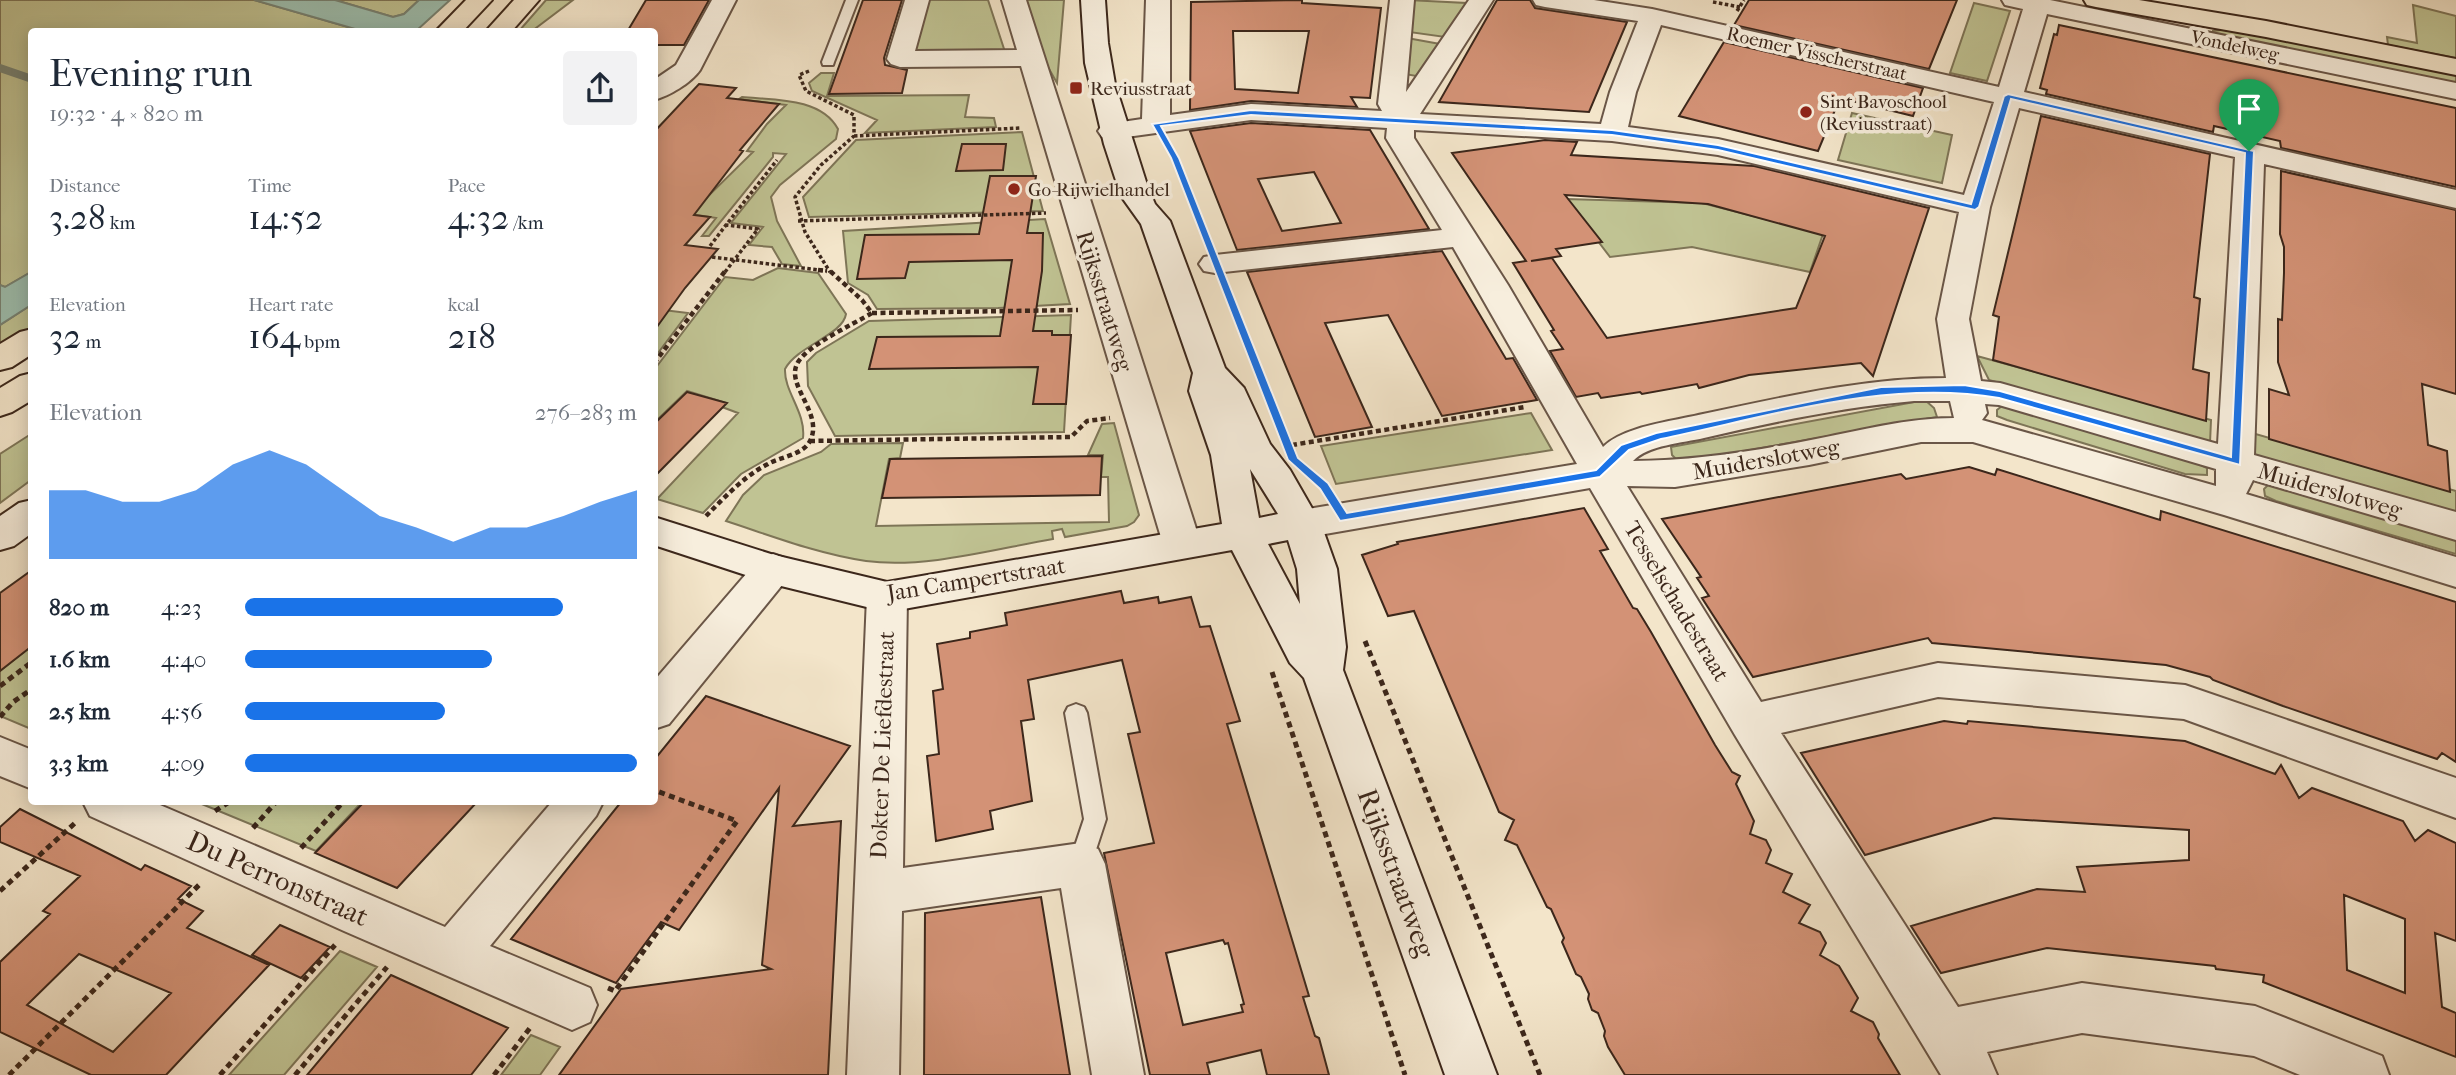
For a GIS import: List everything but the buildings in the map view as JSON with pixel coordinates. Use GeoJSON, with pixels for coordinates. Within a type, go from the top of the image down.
{"type":"FeatureCollection","features":[{"type":"Feature","properties":{"kind":"main road"},"geometry":{"type":"LineString","coordinates":[[451,28],[480,0]]}},
{"type":"Feature","properties":{"kind":"main road"},"geometry":{"type":"LineString","coordinates":[[501,28],[527,0]]}},
{"type":"Feature","properties":{"kind":"main road","name":"Vondelweg"},"geometry":{"type":"LineString","coordinates":[[2096,0],[2266,29],[2456,67]]}},
{"type":"Feature","properties":{"kind":"main road","name":"Vondelweg"},"geometry":{"type":"LineString","coordinates":[[2146,0],[2266,29]]}},
{"type":"Feature","properties":{"kind":"main road"},"geometry":{"type":"LineString","coordinates":[[0,359],[28,342]]}},
{"type":"Feature","properties":{"kind":"main road"},"geometry":{"type":"LineString","coordinates":[[0,404],[28,386]]}},
{"type":"Feature","properties":{"kind":"street"},"geometry":{"type":"LineString","coordinates":[[658,89],[687,70],[724,0]]}},
{"type":"Feature","properties":{"kind":"street"},"geometry":{"type":"LineString","coordinates":[[917,0],[900,59],[1030,58]]}},
{"type":"Feature","properties":{"kind":"street","name":"Rijksstraatweg"},"geometry":{"type":"LineString","coordinates":[[1014,0],[1182,544]]}},
{"type":"Feature","properties":{"kind":"street","name":"Rijksstraatweg"},"geometry":{"type":"LineString","coordinates":[[1093,0],[1093,32],[1101,92],[1133,128]]}},
{"type":"Feature","properties":{"kind":"street","name":"Rijksstraatweg"},"geometry":{"type":"LineString","coordinates":[[1111,0],[1108,31],[1116,91],[1133,128],[1160,207],[1155,221],[1210,373],[1227,388],[1254,449],[1277,480],[1302,524],[1317,569],[1325,647],[1322,670]]}},
{"type":"Feature","properties":{"kind":"street"},"geometry":{"type":"LineString","coordinates":[[1158,0],[1133,128],[1251,112],[1612,133],[1718,147],[1975,207]]}},
{"type":"Feature","properties":{"kind":"street","name":"Tesselschadestraat"},"geometry":{"type":"LineString","coordinates":[[1402,0],[1392,104],[1401,121],[1400,138],[1463,237],[1600,473],[1750,722],[1958,1055]]}},
{"type":"Feature","properties":{"kind":"street"},"geometry":{"type":"LineString","coordinates":[[1401,121],[1481,0]]}},
{"type":"Feature","properties":{"kind":"street","name":"Roemer Visscherstraat"},"geometry":{"type":"LineString","coordinates":[[1545,0],[1652,16],[2456,199]]}},
{"type":"Feature","properties":{"kind":"street"},"geometry":{"type":"LineString","coordinates":[[1973,430],[1953,319],[1975,207],[2008,96],[2026,2]]}},
{"type":"Feature","properties":{"kind":"street","name":"Vondelweg"},"geometry":{"type":"LineString","coordinates":[[2026,2],[2456,91]]}},
{"type":"Feature","properties":{"kind":"street"},"geometry":{"type":"LineString","coordinates":[[1612,133],[1623,92],[1652,16]]}},
{"type":"Feature","properties":{"kind":"street"},"geometry":{"type":"LineString","coordinates":[[2232,504],[2249,151]]}},
{"type":"Feature","properties":{"kind":"street"},"geometry":{"type":"LineString","coordinates":[[1215,264],[1463,237]]}},
{"type":"Feature","properties":{"kind":"street","name":"Rijksstraatweg"},"geometry":{"type":"LineString","coordinates":[[1210,373],[1206,391],[1230,455],[1243,534],[1305,651],[1322,670],[1471,1075]]}},
{"type":"Feature","properties":{"kind":"street","name":"Muiderslotweg"},"geometry":{"type":"LineString","coordinates":[[1600,473],[1625,447],[1660,436],[1881,391],[1964,388],[2000,394],[2456,526]]}},
{"type":"Feature","properties":{"kind":"street","name":"Muiderslotweg"},"geometry":{"type":"LineString","coordinates":[[1302,524],[1600,473],[1675,474],[1809,453],[1921,430],[1973,430],[2456,572]]}},
{"type":"Feature","properties":{"kind":"street"},"geometry":{"type":"LineString","coordinates":[[0,536],[28,516]]}},
{"type":"Feature","properties":{"kind":"street","name":"Jan Campertstraat"},"geometry":{"type":"LineString","coordinates":[[670,536],[772,569],[887,597],[1302,524]]}},
{"type":"Feature","properties":{"kind":"street"},"geometry":{"type":"LineString","coordinates":[[658,707],[772,569]]}},
{"type":"Feature","properties":{"kind":"street","name":"Dokter De Liefdestraat"},"geometry":{"type":"LineString","coordinates":[[873,1075],[887,597]]}},
{"type":"Feature","properties":{"kind":"street"},"geometry":{"type":"LineString","coordinates":[[1750,722],[1938,680],[2185,702],[2456,798]]}},
{"type":"Feature","properties":{"kind":"street"},"geometry":{"type":"LineString","coordinates":[[0,756],[28,768]]}},
{"type":"Feature","properties":{"kind":"street"},"geometry":{"type":"LineString","coordinates":[[433,946],[577,805]]}},
{"type":"Feature","properties":{"kind":"street","name":"Du Perronstraat"},"geometry":{"type":"LineString","coordinates":[[92,810],[227,857],[563,1000]]}},
{"type":"Feature","properties":{"kind":"street"},"geometry":{"type":"LineString","coordinates":[[1081,864],[1118,1075]]}},
{"type":"Feature","properties":{"kind":"street","name":"Dokter De Liefdestraat"},"geometry":{"type":"LineString","coordinates":[[878,893],[1081,864]]}},
{"type":"Feature","properties":{"kind":"street"},"geometry":{"type":"LineString","coordinates":[[1958,1055],[2082,1008],[2255,1031],[2363,1075]]}},
{"type":"Feature","properties":{"kind":"lane"},"geometry":{"type":"LineString","coordinates":[[828,62],[852,0]]}},
{"type":"Feature","properties":{"kind":"lane"},"geometry":{"type":"LineString","coordinates":[[1076,713],[1095,819],[1081,864]]}},
{"type":"Feature","properties":{"kind":"path"},"geometry":{"type":"LineString","coordinates":[[1705,0],[1740,7]]}},
{"type":"Feature","properties":{"kind":"path"},"geometry":{"type":"LineString","coordinates":[[828,62],[799,75],[806,91],[853,115],[854,136]]}},
{"type":"Feature","properties":{"kind":"path"},"geometry":{"type":"LineString","coordinates":[[872,313],[867,303],[828,271],[798,221],[795,197],[821,165],[854,136],[1051,126]]}},
{"type":"Feature","properties":{"kind":"path"},"geometry":{"type":"LineString","coordinates":[[1133,128],[1175,158],[1262,381]]}},
{"type":"Feature","properties":{"kind":"path"},"geometry":{"type":"LineString","coordinates":[[710,246],[776,160]]}},
{"type":"Feature","properties":{"kind":"path"},"geometry":{"type":"LineString","coordinates":[[798,221],[1078,212]]}},
{"type":"Feature","properties":{"kind":"path"},"geometry":{"type":"LineString","coordinates":[[658,358],[758,229],[726,225]]}},
{"type":"Feature","properties":{"kind":"path"},"geometry":{"type":"LineString","coordinates":[[712,257],[828,271]]}},
{"type":"Feature","properties":{"kind":"path"},"geometry":{"type":"LineString","coordinates":[[670,536],[715,506],[741,482],[767,464],[803,449],[810,441],[814,423],[796,376],[796,365],[806,353],[872,313],[999,313],[1107,308]]}},
{"type":"Feature","properties":{"kind":"path"},"geometry":{"type":"LineString","coordinates":[[1291,453],[1288,446],[1560,401]]}},
{"type":"Feature","properties":{"kind":"path"},"geometry":{"type":"LineString","coordinates":[[810,441],[1071,437],[1087,421],[1140,414]]}},
{"type":"Feature","properties":{"kind":"path"},"geometry":{"type":"LineString","coordinates":[[1360,630],[1540,1075]]}},
{"type":"Feature","properties":{"kind":"path"},"geometry":{"type":"LineString","coordinates":[[0,686],[28,665]]}},
{"type":"Feature","properties":{"kind":"path"},"geometry":{"type":"LineString","coordinates":[[0,717],[13,702],[28,692]]}},
{"type":"Feature","properties":{"kind":"path"},"geometry":{"type":"LineString","coordinates":[[494,1075],[563,1000],[597,983],[615,991],[737,821],[658,791]]}},
{"type":"Feature","properties":{"kind":"path"},"geometry":{"type":"LineString","coordinates":[[274,877],[340,805]]}},
{"type":"Feature","properties":{"kind":"path"},"geometry":{"type":"LineString","coordinates":[[0,891],[92,810]]}},
{"type":"Feature","properties":{"kind":"path"},"geometry":{"type":"LineString","coordinates":[[9,1075],[227,857]]}},
{"type":"Feature","properties":{"kind":"path"},"geometry":{"type":"LineString","coordinates":[[220,1075],[361,915]]}},
{"type":"Feature","properties":{"kind":"path"},"geometry":{"type":"LineString","coordinates":[[295,1075],[433,946]]}},
{"type":"Feature","properties":{"kind":"green space"},"geometry":{"type":"Polygon","coordinates":[[[0,0],[254,0],[352,28],[28,28],[28,274],[5,287],[0,285],[0,0]]]}},
{"type":"Feature","properties":{"kind":"green space"},"geometry":{"type":"Polygon","coordinates":[[[335,0],[419,0],[404,14],[393,17],[335,0]]]}},
{"type":"Feature","properties":{"kind":"green space"},"geometry":{"type":"Polygon","coordinates":[[[546,0],[573,0],[536,28],[522,28],[546,0]]]}},
{"type":"Feature","properties":{"kind":"green space"},"geometry":{"type":"Polygon","coordinates":[[[927,0],[988,0],[1006,55],[908,55],[927,0]]]}},
{"type":"Feature","properties":{"kind":"green space"},"geometry":{"type":"Polygon","coordinates":[[[1019,0],[1064,0],[1057,83],[1036,46],[1019,0]]]}},
{"type":"Feature","properties":{"kind":"green space"},"geometry":{"type":"Polygon","coordinates":[[[1408,0],[1466,3],[1445,37],[1409,32],[1408,0]]]}},
{"type":"Feature","properties":{"kind":"green space"},"geometry":{"type":"Polygon","coordinates":[[[1974,3],[2010,11],[1987,81],[1950,73],[1974,3]]]}},
{"type":"Feature","properties":{"kind":"green space"},"geometry":{"type":"Polygon","coordinates":[[[2413,5],[2456,16],[2456,58],[2388,45],[2387,37],[2417,43],[2413,5]]]}},
{"type":"Feature","properties":{"kind":"green space"},"geometry":{"type":"Polygon","coordinates":[[[2237,28],[2456,74],[2456,84],[2213,35],[2213,31],[2237,28]]]}},
{"type":"Feature","properties":{"kind":"green space"},"geometry":{"type":"Polygon","coordinates":[[[1407,38],[1440,44],[1416,76],[1405,74],[1407,38]]]}},
{"type":"Feature","properties":{"kind":"green space"},"geometry":{"type":"Polygon","coordinates":[[[821,73],[834,73],[827,96],[969,95],[965,117],[994,118],[996,127],[865,133],[877,120],[812,91],[809,83],[821,73]]]}},
{"type":"Feature","properties":{"kind":"green space"},"geometry":{"type":"Polygon","coordinates":[[[739,99],[782,100],[808,106],[820,111],[838,129],[836,139],[780,185],[771,197],[777,221],[801,266],[782,264],[772,247],[749,245],[763,227],[731,223],[786,154],[773,153],[773,157],[709,236],[702,236],[716,218],[690,214],[753,152],[747,151],[767,124],[786,105],[739,99]]]}},
{"type":"Feature","properties":{"kind":"green space"},"geometry":{"type":"Polygon","coordinates":[[[1852,113],[1952,135],[1942,183],[1838,160],[1852,113]]]}},
{"type":"Feature","properties":{"kind":"green space"},"geometry":{"type":"Polygon","coordinates":[[[1022,132],[1043,211],[809,217],[803,197],[856,140],[1022,132]]]}},
{"type":"Feature","properties":{"kind":"green space"},"geometry":{"type":"Polygon","coordinates":[[[1566,199],[1702,203],[1823,234],[1810,272],[1692,247],[1610,257],[1566,199]]]}},
{"type":"Feature","properties":{"kind":"green space"},"geometry":{"type":"Polygon","coordinates":[[[1045,219],[1070,304],[998,308],[877,309],[868,295],[848,283],[843,231],[1045,219]]]}},
{"type":"Feature","properties":{"kind":"green space"},"geometry":{"type":"Polygon","coordinates":[[[778,268],[818,273],[846,314],[837,328],[799,354],[785,369],[788,386],[801,419],[803,438],[741,474],[703,513],[658,499],[738,413],[722,407],[726,403],[687,391],[658,419],[658,365],[725,277],[753,280],[778,268]]]}},
{"type":"Feature","properties":{"kind":"green space"},"geometry":{"type":"Polygon","coordinates":[[[28,307],[28,330],[0,347],[0,325],[28,307]]]}},
{"type":"Feature","properties":{"kind":"green space"},"geometry":{"type":"Polygon","coordinates":[[[658,309],[688,313],[658,353],[658,309]]]}},
{"type":"Feature","properties":{"kind":"green space"},"geometry":{"type":"Polygon","coordinates":[[[1071,315],[1064,432],[835,436],[808,386],[807,362],[816,353],[869,321],[1071,315]]]}},
{"type":"Feature","properties":{"kind":"green space"},"geometry":{"type":"Polygon","coordinates":[[[1977,356],[2211,420],[2210,443],[1989,380],[1977,356]]]}},
{"type":"Feature","properties":{"kind":"green space"},"geometry":{"type":"Polygon","coordinates":[[[1925,400],[1934,408],[1937,417],[1688,461],[1678,461],[1672,455],[1671,447],[1925,400]]]}},
{"type":"Feature","properties":{"kind":"green space"},"geometry":{"type":"Polygon","coordinates":[[[2003,405],[2197,463],[2207,468],[2207,475],[2185,474],[2007,420],[1997,416],[1997,410],[2003,405]]]}},
{"type":"Feature","properties":{"kind":"green space"},"geometry":{"type":"Polygon","coordinates":[[[1531,413],[1552,450],[1336,484],[1321,446],[1531,413]]]}},
{"type":"Feature","properties":{"kind":"green space"},"geometry":{"type":"Polygon","coordinates":[[[1114,423],[1139,515],[1127,526],[1065,537],[1062,529],[1052,531],[1053,539],[960,557],[888,563],[830,554],[726,521],[743,495],[764,475],[821,452],[831,444],[903,443],[900,458],[889,459],[876,526],[1109,522],[1108,477],[1101,477],[1103,455],[1088,455],[1102,424],[1114,423]]]}},
{"type":"Feature","properties":{"kind":"green space"},"geometry":{"type":"Polygon","coordinates":[[[2238,429],[2456,491],[2456,513],[2237,451],[2238,429]]]}},
{"type":"Feature","properties":{"kind":"green space"},"geometry":{"type":"Polygon","coordinates":[[[28,436],[28,482],[0,503],[0,454],[28,436]]]}},
{"type":"Feature","properties":{"kind":"green space"},"geometry":{"type":"Polygon","coordinates":[[[2269,484],[2456,539],[2456,554],[2276,501],[2265,496],[2264,489],[2269,484]]]}},
{"type":"Feature","properties":{"kind":"green space"},"geometry":{"type":"Polygon","coordinates":[[[28,648],[28,728],[0,716],[0,671],[28,648]]]}},
{"type":"Feature","properties":{"kind":"green space"},"geometry":{"type":"Polygon","coordinates":[[[204,805],[359,805],[316,851],[204,805]]]}},
{"type":"Feature","properties":{"kind":"green space"},"geometry":{"type":"Polygon","coordinates":[[[340,951],[377,967],[284,1075],[229,1075],[340,951]]]}},
{"type":"Feature","properties":{"kind":"green space"},"geometry":{"type":"Polygon","coordinates":[[[531,1035],[560,1047],[540,1075],[501,1075],[531,1035]]]}},
{"type":"Feature","properties":{"kind":"shaded area"},"geometry":{"type":"Polygon","coordinates":[[[254,0],[335,0],[393,17],[404,14],[419,0],[450,0],[419,28],[352,28],[254,0]]]}},
{"type":"Feature","properties":{"kind":"shaded area"},"geometry":{"type":"Polygon","coordinates":[[[28,274],[28,307],[0,325],[0,285],[5,287],[28,274]]]}},
{"type":"Feature","properties":{"kind":"waterway"},"geometry":{"type":"LineString","coordinates":[[0,68],[28,78]]}},
{"type":"Feature","properties":{"kind":"place","name":"Reviusstraat"},"geometry":{"type":"Point","coordinates":[1076,88]}},
{"type":"Feature","properties":{"kind":"place","name":"Sint Bavoschool (Reviusstraat)"},"geometry":{"type":"Point","coordinates":[1806,112]}},
{"type":"Feature","properties":{"kind":"place","name":"Go-Rijwielhandel"},"geometry":{"type":"Point","coordinates":[1014,189]}},
{"type":"Feature","properties":{"kind":"route"},"geometry":{"type":"LineString","coordinates":[[2008,96],[2249,151],[2236,462],[2000,394],[1964,388],[1881,391],[1660,436],[1625,447],[1600,473],[1344,518],[1324,486],[1293,460],[1175,158],[1156,124],[1251,112],[1612,133],[1718,147],[1975,207],[2008,96]]}}]}
